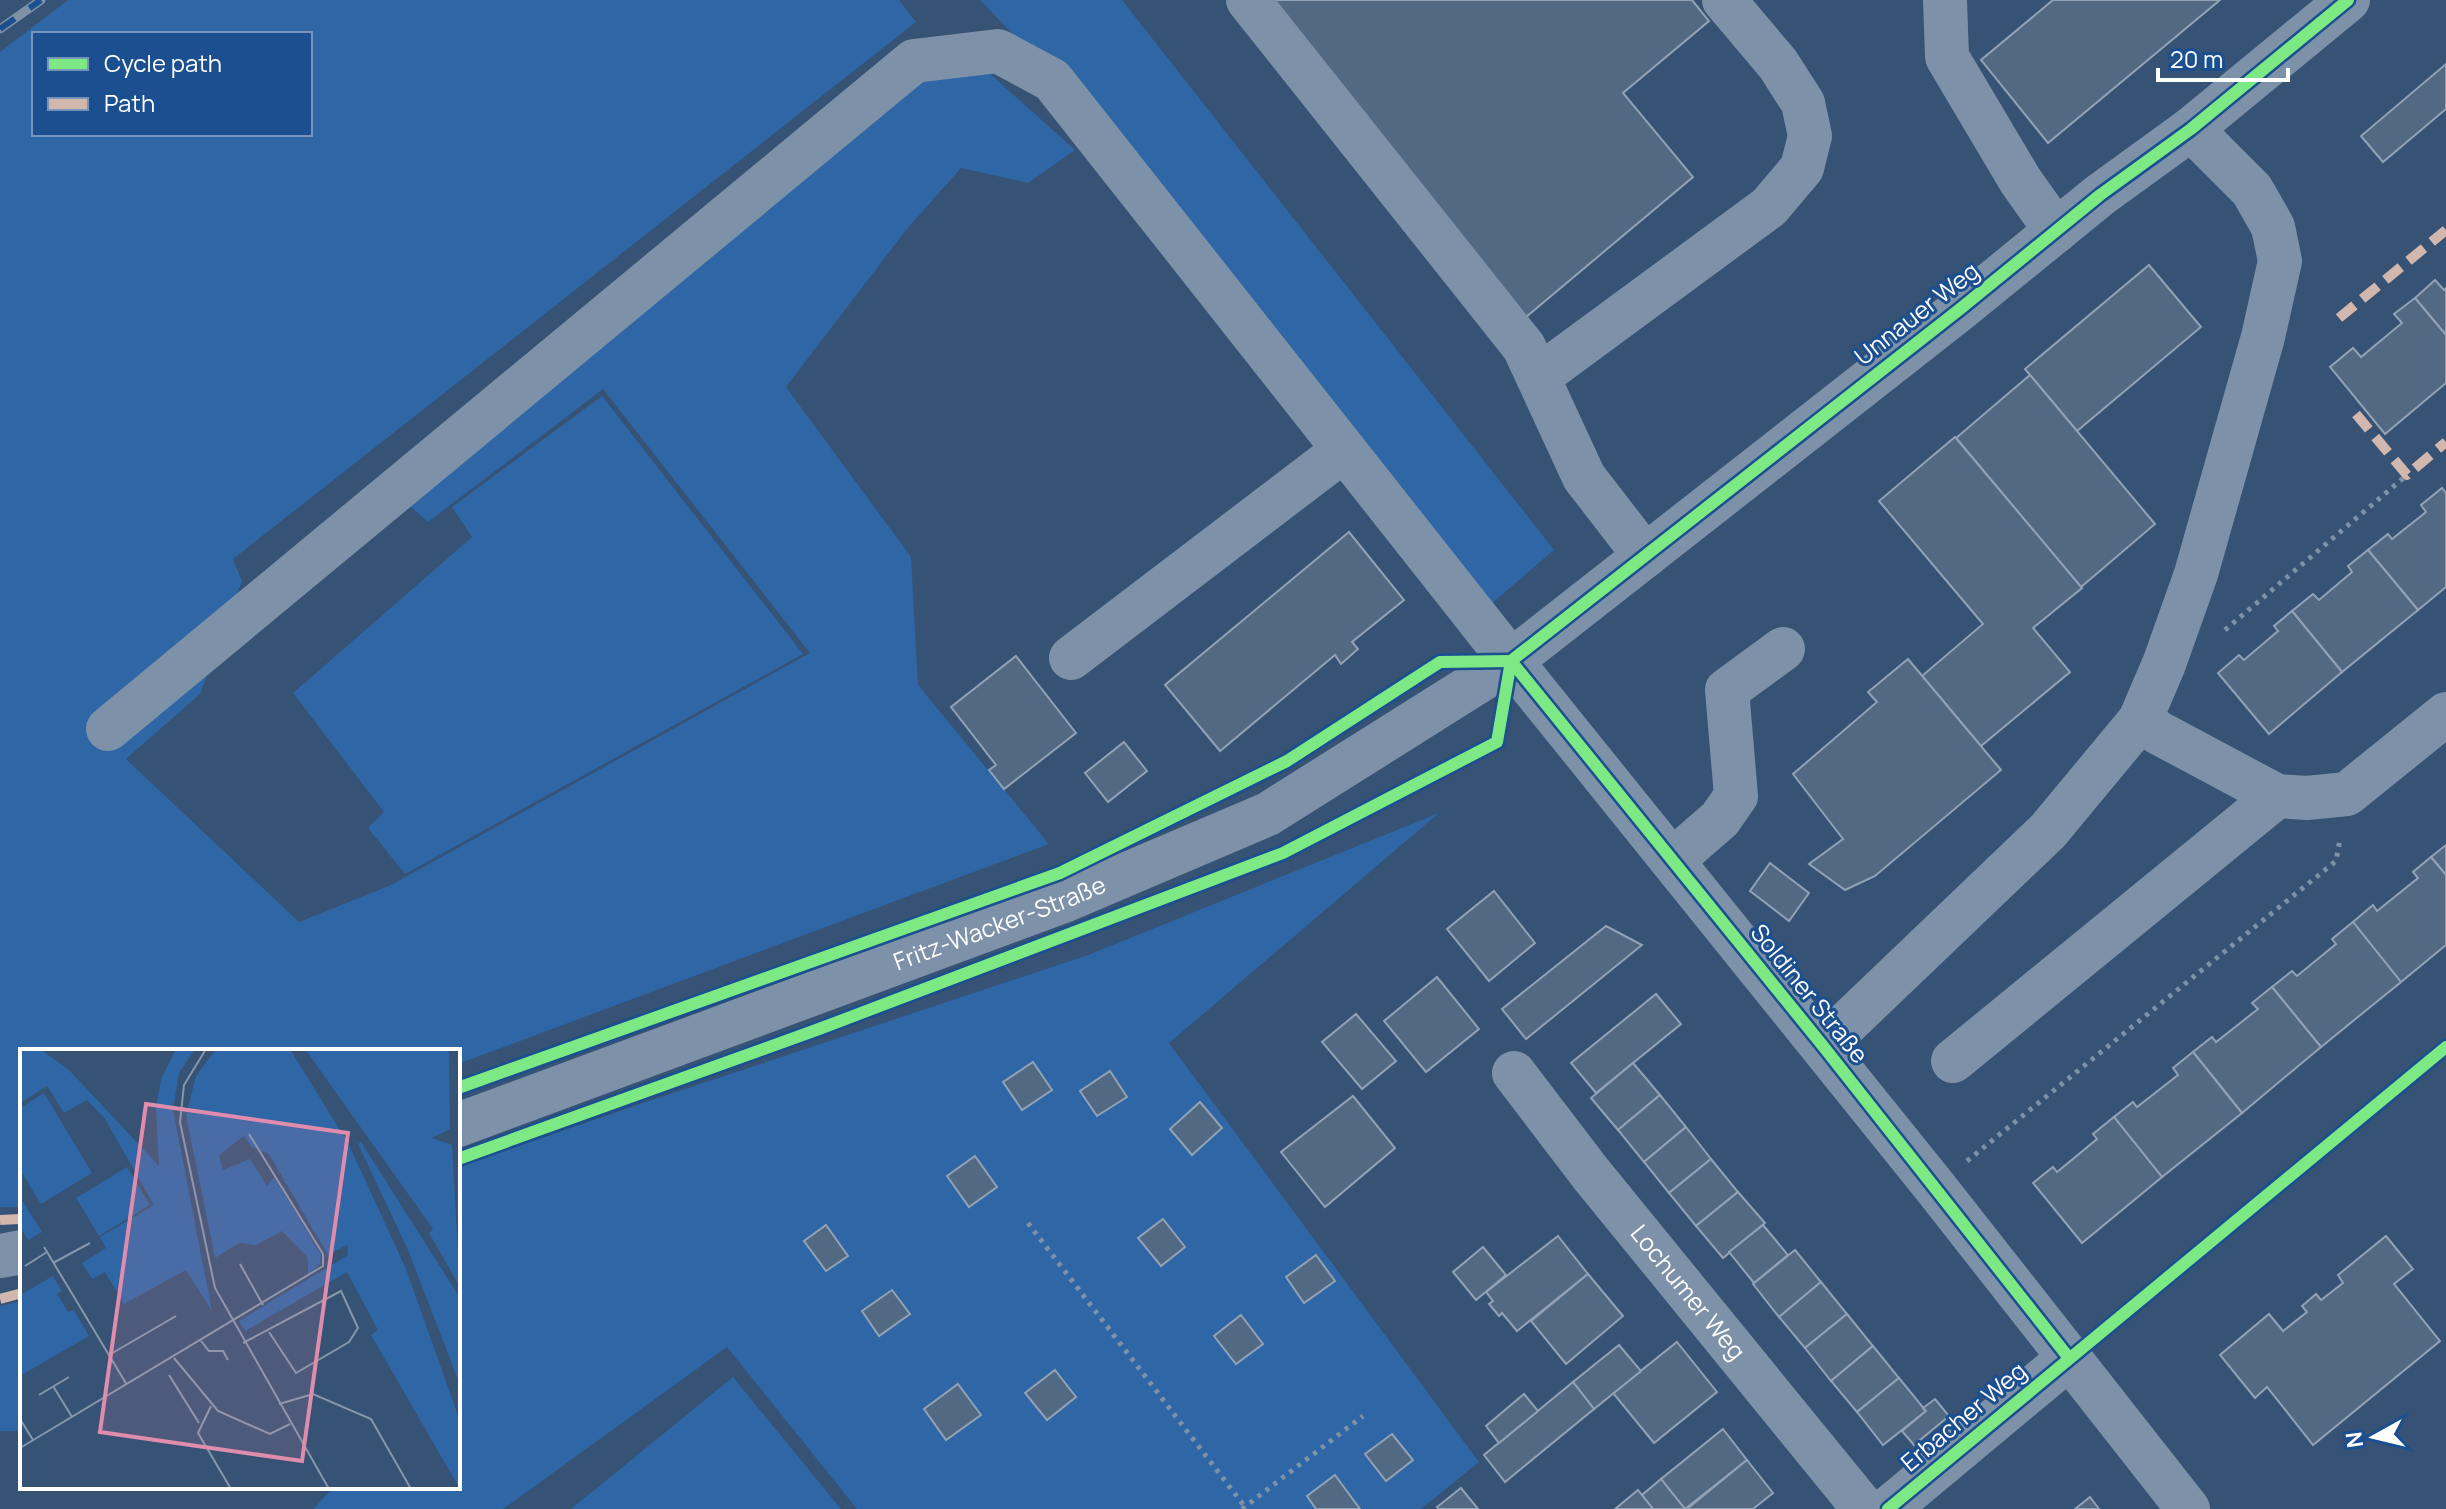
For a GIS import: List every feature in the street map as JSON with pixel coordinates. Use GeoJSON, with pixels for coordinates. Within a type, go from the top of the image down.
{"type":"FeatureCollection","features":[{"type":"Feature","properties":{"kind":"street"},"geometry":{"type":"LineString","coordinates":[[1248,0],[1524,347],[1584,477],[1645,556]]}},
{"type":"Feature","properties":{"kind":"street"},"geometry":{"type":"LineString","coordinates":[[1538,377],[1769,207],[1802,168],[1810,136],[1803,103],[1778,64],[1724,0]]}},
{"type":"Feature","properties":{"kind":"street"},"geometry":{"type":"LineString","coordinates":[[1945,0],[1947,57],[2020,180],[2056,231]]}},
{"type":"Feature","properties":{"kind":"street","name":"Unnauer Weg"},"geometry":{"type":"LineString","coordinates":[[1511,661],[2100,195],[2191,129],[2348,0]]}},
{"type":"Feature","properties":{"kind":"street","name":"Soldiner Straße"},"geometry":{"type":"LineString","coordinates":[[108,729],[914,61],[998,51],[1052,80],[1511,661],[1823,1046],[2188,1509]]}},
{"type":"Feature","properties":{"kind":"street"},"geometry":{"type":"LineString","coordinates":[[1823,1046],[2048,831],[2140,720],[2164,664],[2196,574],[2263,337],[2280,261],[2273,227],[2252,190],[2191,129]]}},
{"type":"Feature","properties":{"kind":"street"},"geometry":{"type":"LineString","coordinates":[[1071,658],[1344,450]]}},
{"type":"Feature","properties":{"kind":"street"},"geometry":{"type":"LineString","coordinates":[[1673,860],[1720,819],[1736,796],[1727,690],[1783,649]]}},
{"type":"Feature","properties":{"kind":"street","name":"Fritz-Wacker-Straße"},"geometry":{"type":"LineString","coordinates":[[460,1124],[1066,900],[1268,814],[1511,661]]}},
{"type":"Feature","properties":{"kind":"street"},"geometry":{"type":"LineString","coordinates":[[2140,720],[2277,796],[2307,798],[2347,794],[2446,714]]}},
{"type":"Feature","properties":{"kind":"street"},"geometry":{"type":"LineString","coordinates":[[1953,1061],[2277,796]]}},
{"type":"Feature","properties":{"kind":"street","name":"Lochumer Weg"},"geometry":{"type":"LineString","coordinates":[[1514,1073],[1591,1174],[1864,1509]]}},
{"type":"Feature","properties":{"kind":"street"},"geometry":{"type":"LineString","coordinates":[[0,1256],[20,1252]]}},
{"type":"Feature","properties":{"kind":"street","name":"Erbacher Weg"},"geometry":{"type":"LineString","coordinates":[[1888,1509],[2069,1358]]}},
{"type":"Feature","properties":{"kind":"path"},"geometry":{"type":"LineString","coordinates":[[2213,639],[2407,475]]}},
{"type":"Feature","properties":{"kind":"path"},"geometry":{"type":"LineString","coordinates":[[1935,1187],[2336,861],[2347,794]]}},
{"type":"Feature","properties":{"kind":"path"},"geometry":{"type":"LineString","coordinates":[[2069,1358],[2446,1047]]}},
{"type":"Feature","properties":{"kind":"path"},"geometry":{"type":"LineString","coordinates":[[1028,1223],[1243,1508],[1363,1416]]}},
{"type":"Feature","properties":{"kind":"shaded area"},"geometry":{"type":"Polygon","coordinates":[[[68,0],[899,0],[916,22],[233,559],[242,581],[200,694],[126,759],[299,922],[391,885],[810,653],[603,389],[428,522],[399,496],[919,77],[988,72],[1075,150],[1028,183],[961,168],[906,230],[786,387],[911,557],[918,685],[1049,844],[460,1063],[460,1049],[20,1049],[20,1207],[0,1207],[0,52],[68,0]]]}},
{"type":"Feature","properties":{"kind":"shaded area"},"geometry":{"type":"Polygon","coordinates":[[[980,0],[1122,0],[1554,550],[1490,605],[1087,111],[980,0]]]}},
{"type":"Feature","properties":{"kind":"shaded area"},"geometry":{"type":"Polygon","coordinates":[[[602,396],[803,654],[405,874],[368,828],[384,812],[293,693],[472,537],[452,507],[602,396]]]}},
{"type":"Feature","properties":{"kind":"shaded area"},"geometry":{"type":"Polygon","coordinates":[[[1439,813],[1169,1043],[1479,1462],[1421,1509],[857,1509],[727,1347],[503,1509],[313,1509],[332,1489],[460,1489],[460,1166],[1088,955],[1439,813]]]}},
{"type":"Feature","properties":{"kind":"shaded area"},"geometry":{"type":"Polygon","coordinates":[[[20,1301],[20,1431],[0,1431],[0,1306],[20,1301]]]}},
{"type":"Feature","properties":{"kind":"shaded area"},"geometry":{"type":"Polygon","coordinates":[[[733,1377],[841,1509],[571,1509],[733,1377]]]}},
{"type":"Feature","properties":{"kind":"building"},"geometry":{"type":"Polygon","coordinates":[[[1262,0],[1692,0],[1709,21],[1623,93],[1693,177],[1526,317],[1262,0]]]}},
{"type":"Feature","properties":{"kind":"building"},"geometry":{"type":"Polygon","coordinates":[[[2053,0],[2220,0],[2048,143],[1981,60],[2053,0]]]}},
{"type":"Feature","properties":{"kind":"building"},"geometry":{"type":"Polygon","coordinates":[[[2446,64],[2446,109],[2383,162],[2361,136],[2446,64]]]}},
{"type":"Feature","properties":{"kind":"building"},"geometry":{"type":"Polygon","coordinates":[[[2149,265],[2201,327],[2077,431],[2025,369],[2149,265]]]}},
{"type":"Feature","properties":{"kind":"building"},"geometry":{"type":"Polygon","coordinates":[[[2435,280],[2444,290],[2446,288],[2446,335],[2415,298],[2435,280]]]}},
{"type":"Feature","properties":{"kind":"building"},"geometry":{"type":"Polygon","coordinates":[[[2415,298],[2446,335],[2446,383],[2385,434],[2330,367],[2353,348],[2361,357],[2402,323],[2394,314],[2415,298]]]}},
{"type":"Feature","properties":{"kind":"building"},"geometry":{"type":"Polygon","coordinates":[[[2030,375],[2155,524],[2081,587],[1956,438],[2030,375]]]}},
{"type":"Feature","properties":{"kind":"building"},"geometry":{"type":"Polygon","coordinates":[[[1955,437],[2082,588],[2033,628],[2070,672],[1981,746],[1922,676],[1983,624],[1879,501],[1955,437]]]}},
{"type":"Feature","properties":{"kind":"building"},"geometry":{"type":"Polygon","coordinates":[[[2442,488],[2446,493],[2446,587],[2418,610],[2368,550],[2388,534],[2392,539],[2426,512],[2421,505],[2442,488]]]}},
{"type":"Feature","properties":{"kind":"building"},"geometry":{"type":"Polygon","coordinates":[[[1349,532],[1404,600],[1352,642],[1358,649],[1341,664],[1335,655],[1220,751],[1165,685],[1349,532]]]}},
{"type":"Feature","properties":{"kind":"building"},"geometry":{"type":"Polygon","coordinates":[[[2368,550],[2418,610],[2342,672],[2292,611],[2313,594],[2319,600],[2352,572],[2348,566],[2368,550]]]}},
{"type":"Feature","properties":{"kind":"building"},"geometry":{"type":"Polygon","coordinates":[[[2292,611],[2342,672],[2269,734],[2218,673],[2239,655],[2244,660],[2278,631],[2274,626],[2292,611]]]}},
{"type":"Feature","properties":{"kind":"building"},"geometry":{"type":"Polygon","coordinates":[[[1016,656],[1076,733],[1004,789],[989,770],[996,765],[951,707],[1016,656]]]}},
{"type":"Feature","properties":{"kind":"building"},"geometry":{"type":"Polygon","coordinates":[[[1908,659],[2001,770],[1875,876],[1845,890],[1809,864],[1843,839],[1793,774],[1877,702],[1868,692],[1908,659]]]}},
{"type":"Feature","properties":{"kind":"building"},"geometry":{"type":"Polygon","coordinates":[[[1124,742],[1147,771],[1108,802],[1085,773],[1124,742]]]}},
{"type":"Feature","properties":{"kind":"building"},"geometry":{"type":"Polygon","coordinates":[[[2446,845],[2446,875],[2431,857],[2446,845]]]}},
{"type":"Feature","properties":{"kind":"building"},"geometry":{"type":"Polygon","coordinates":[[[2431,857],[2446,875],[2446,945],[2401,982],[2353,922],[2373,905],[2377,911],[2418,878],[2413,872],[2431,857]]]}},
{"type":"Feature","properties":{"kind":"building"},"geometry":{"type":"Polygon","coordinates":[[[1770,863],[1809,893],[1789,921],[1750,891],[1770,863]]]}},
{"type":"Feature","properties":{"kind":"building"},"geometry":{"type":"Polygon","coordinates":[[[1494,891],[1535,943],[1489,981],[1447,929],[1494,891]]]}},
{"type":"Feature","properties":{"kind":"building"},"geometry":{"type":"Polygon","coordinates":[[[2353,922],[2401,982],[2321,1047],[2272,987],[2292,971],[2297,976],[2336,944],[2332,939],[2353,922]]]}},
{"type":"Feature","properties":{"kind":"building"},"geometry":{"type":"Polygon","coordinates":[[[1606,926],[1642,945],[1526,1039],[1502,1009],[1606,926]]]}},
{"type":"Feature","properties":{"kind":"building"},"geometry":{"type":"Polygon","coordinates":[[[1437,977],[1479,1029],[1426,1072],[1384,1021],[1437,977]]]}},
{"type":"Feature","properties":{"kind":"building"},"geometry":{"type":"Polygon","coordinates":[[[2272,987],[2321,1047],[2242,1113],[2193,1052],[2212,1037],[2216,1042],[2258,1009],[2252,1003],[2272,987]]]}},
{"type":"Feature","properties":{"kind":"building"},"geometry":{"type":"Polygon","coordinates":[[[1656,994],[1681,1024],[1596,1093],[1571,1063],[1656,994]]]}},
{"type":"Feature","properties":{"kind":"building"},"geometry":{"type":"Polygon","coordinates":[[[1356,1014],[1396,1061],[1362,1089],[1322,1042],[1356,1014]]]}},
{"type":"Feature","properties":{"kind":"building"},"geometry":{"type":"Polygon","coordinates":[[[2193,1052],[2242,1113],[2162,1177],[2114,1117],[2133,1102],[2137,1107],[2178,1075],[2173,1068],[2193,1052]]]}},
{"type":"Feature","properties":{"kind":"building"},"geometry":{"type":"Polygon","coordinates":[[[1033,1062],[1052,1090],[1022,1110],[1003,1082],[1033,1062]]]}},
{"type":"Feature","properties":{"kind":"building"},"geometry":{"type":"Polygon","coordinates":[[[1633,1063],[1660,1095],[1618,1130],[1591,1098],[1633,1063]]]}},
{"type":"Feature","properties":{"kind":"building"},"geometry":{"type":"Polygon","coordinates":[[[1110,1071],[1127,1097],[1097,1116],[1080,1091],[1110,1071]]]}},
{"type":"Feature","properties":{"kind":"building"},"geometry":{"type":"Polygon","coordinates":[[[1660,1095],[1686,1127],[1644,1162],[1618,1130],[1660,1095]]]}},
{"type":"Feature","properties":{"kind":"building"},"geometry":{"type":"Polygon","coordinates":[[[1353,1096],[1395,1148],[1325,1207],[1281,1152],[1353,1096]]]}},
{"type":"Feature","properties":{"kind":"building"},"geometry":{"type":"Polygon","coordinates":[[[1200,1102],[1222,1128],[1192,1155],[1170,1129],[1200,1102]]]}},
{"type":"Feature","properties":{"kind":"building"},"geometry":{"type":"Polygon","coordinates":[[[2114,1117],[2162,1177],[2082,1243],[2033,1183],[2053,1167],[2057,1172],[2097,1139],[2093,1134],[2114,1117]]]}},
{"type":"Feature","properties":{"kind":"building"},"geometry":{"type":"Polygon","coordinates":[[[1686,1127],[1711,1159],[1669,1193],[1644,1162],[1686,1127]]]}},
{"type":"Feature","properties":{"kind":"building"},"geometry":{"type":"Polygon","coordinates":[[[975,1156],[997,1187],[969,1207],[947,1176],[975,1156]]]}},
{"type":"Feature","properties":{"kind":"building"},"geometry":{"type":"Polygon","coordinates":[[[1711,1159],[1738,1192],[1696,1226],[1669,1193],[1711,1159]]]}},
{"type":"Feature","properties":{"kind":"building"},"geometry":{"type":"Polygon","coordinates":[[[1738,1192],[1765,1223],[1723,1258],[1696,1226],[1738,1192]]]}},
{"type":"Feature","properties":{"kind":"building"},"geometry":{"type":"Polygon","coordinates":[[[1163,1219],[1185,1247],[1161,1266],[1138,1238],[1163,1219]]]}},
{"type":"Feature","properties":{"kind":"building"},"geometry":{"type":"Polygon","coordinates":[[[826,1225],[848,1256],[826,1271],[804,1241],[826,1225]]]}},
{"type":"Feature","properties":{"kind":"building"},"geometry":{"type":"Polygon","coordinates":[[[1763,1225],[1788,1255],[1754,1283],[1729,1252],[1763,1225]]]}},
{"type":"Feature","properties":{"kind":"building"},"geometry":{"type":"Polygon","coordinates":[[[1558,1236],[1588,1274],[1517,1331],[1502,1313],[1499,1316],[1489,1304],[1493,1301],[1486,1292],[1558,1236]]]}},
{"type":"Feature","properties":{"kind":"building"},"geometry":{"type":"Polygon","coordinates":[[[2386,1236],[2413,1269],[2394,1284],[2440,1341],[2313,1445],[2267,1387],[2255,1398],[2220,1355],[2269,1314],[2283,1331],[2307,1312],[2302,1306],[2316,1294],[2321,1300],[2343,1283],[2338,1275],[2386,1236]]]}},
{"type":"Feature","properties":{"kind":"building"},"geometry":{"type":"Polygon","coordinates":[[[1483,1247],[1506,1275],[1476,1300],[1453,1272],[1483,1247]]]}},
{"type":"Feature","properties":{"kind":"building"},"geometry":{"type":"Polygon","coordinates":[[[1795,1250],[1821,1282],[1779,1317],[1753,1284],[1795,1250]]]}},
{"type":"Feature","properties":{"kind":"building"},"geometry":{"type":"Polygon","coordinates":[[[1316,1255],[1335,1281],[1304,1303],[1286,1277],[1316,1255]]]}},
{"type":"Feature","properties":{"kind":"building"},"geometry":{"type":"Polygon","coordinates":[[[1588,1274],[1623,1316],[1566,1364],[1531,1321],[1588,1274]]]}},
{"type":"Feature","properties":{"kind":"building"},"geometry":{"type":"Polygon","coordinates":[[[1821,1282],[1847,1314],[1805,1348],[1779,1317],[1821,1282]]]}},
{"type":"Feature","properties":{"kind":"building"},"geometry":{"type":"Polygon","coordinates":[[[892,1290],[910,1314],[879,1336],[862,1311],[892,1290]]]}},
{"type":"Feature","properties":{"kind":"building"},"geometry":{"type":"Polygon","coordinates":[[[1847,1314],[1873,1346],[1831,1381],[1805,1348],[1847,1314]]]}},
{"type":"Feature","properties":{"kind":"building"},"geometry":{"type":"Polygon","coordinates":[[[1241,1315],[1263,1344],[1236,1364],[1214,1336],[1241,1315]]]}},
{"type":"Feature","properties":{"kind":"building"},"geometry":{"type":"Polygon","coordinates":[[[1677,1342],[1717,1392],[1654,1443],[1613,1393],[1677,1342]]]}},
{"type":"Feature","properties":{"kind":"building"},"geometry":{"type":"Polygon","coordinates":[[[1619,1345],[1641,1371],[1594,1409],[1573,1382],[1619,1345]]]}},
{"type":"Feature","properties":{"kind":"building"},"geometry":{"type":"Polygon","coordinates":[[[1873,1346],[1899,1378],[1857,1412],[1831,1381],[1873,1346]]]}},
{"type":"Feature","properties":{"kind":"building"},"geometry":{"type":"Polygon","coordinates":[[[1055,1370],[1076,1397],[1047,1420],[1025,1393],[1055,1370]]]}},
{"type":"Feature","properties":{"kind":"building"},"geometry":{"type":"Polygon","coordinates":[[[1899,1378],[1926,1411],[1883,1445],[1857,1412],[1899,1378]]]}},
{"type":"Feature","properties":{"kind":"building"},"geometry":{"type":"Polygon","coordinates":[[[1573,1382],[1594,1409],[1505,1482],[1484,1455],[1573,1382]]]}},
{"type":"Feature","properties":{"kind":"building"},"geometry":{"type":"Polygon","coordinates":[[[958,1384],[981,1415],[946,1440],[924,1409],[958,1384]]]}},
{"type":"Feature","properties":{"kind":"building"},"geometry":{"type":"Polygon","coordinates":[[[1524,1394],[1538,1411],[1499,1443],[1486,1426],[1524,1394]]]}},
{"type":"Feature","properties":{"kind":"building"},"geometry":{"type":"Polygon","coordinates":[[[1935,1399],[1949,1416],[1914,1445],[1902,1431],[1935,1399]]]}},
{"type":"Feature","properties":{"kind":"building"},"geometry":{"type":"Polygon","coordinates":[[[1723,1429],[1747,1460],[1685,1509],[1661,1479],[1723,1429]]]}},
{"type":"Feature","properties":{"kind":"building"},"geometry":{"type":"Polygon","coordinates":[[[1392,1434],[1413,1460],[1386,1481],[1365,1454],[1392,1434]]]}},
{"type":"Feature","properties":{"kind":"building"},"geometry":{"type":"Polygon","coordinates":[[[1747,1460],[1773,1493],[1753,1509],[1687,1509],[1747,1460]]]}},
{"type":"Feature","properties":{"kind":"building"},"geometry":{"type":"Polygon","coordinates":[[[1335,1475],[1360,1509],[1316,1509],[1307,1496],[1335,1475]]]}},
{"type":"Feature","properties":{"kind":"building"},"geometry":{"type":"Polygon","coordinates":[[[1661,1479],[1685,1509],[1653,1509],[1642,1495],[1661,1479]]]}},
{"type":"Feature","properties":{"kind":"building"},"geometry":{"type":"Polygon","coordinates":[[[1461,1488],[1478,1509],[1437,1507],[1461,1488]]]}},
{"type":"Feature","properties":{"kind":"building"},"geometry":{"type":"Polygon","coordinates":[[[1638,1490],[1653,1509],[1615,1509],[1638,1490]]]}},
{"type":"Feature","properties":{"kind":"building"},"geometry":{"type":"Polygon","coordinates":[[[2090,1497],[2099,1509],[2075,1509],[2090,1497]]]}},
{"type":"Feature","properties":{"kind":"railway"},"geometry":{"type":"LineString","coordinates":[[0,29],[41,0]]}},
{"type":"Feature","properties":{"kind":"marked path"},"geometry":{"type":"LineString","coordinates":[[2339,318],[2446,230]]}},
{"type":"Feature","properties":{"kind":"marked path"},"geometry":{"type":"LineString","coordinates":[[2356,414],[2407,475],[2446,442]]}},
{"type":"Feature","properties":{"kind":"marked path"},"geometry":{"type":"LineString","coordinates":[[0,1220],[20,1219]]}},
{"type":"Feature","properties":{"kind":"marked path"},"geometry":{"type":"LineString","coordinates":[[0,1299],[20,1294]]}},
{"type":"Feature","properties":{"kind":"cycle path"},"geometry":{"type":"LineString","coordinates":[[1511,661],[1960,309],[2100,195],[2191,129],[2348,0]]}},
{"type":"Feature","properties":{"kind":"cycle path"},"geometry":{"type":"LineString","coordinates":[[1511,661],[1823,1046],[2069,1358]]}},
{"type":"Feature","properties":{"kind":"cycle path"},"geometry":{"type":"LineString","coordinates":[[460,1087],[1060,873],[1287,761],[1440,662],[1511,661]]}},
{"type":"Feature","properties":{"kind":"cycle path"},"geometry":{"type":"LineString","coordinates":[[460,1158],[819,1029],[1283,853],[1497,742],[1511,661]]}},
{"type":"Feature","properties":{"kind":"cycle path"},"geometry":{"type":"LineString","coordinates":[[1888,1509],[2446,1047]]}}]}
